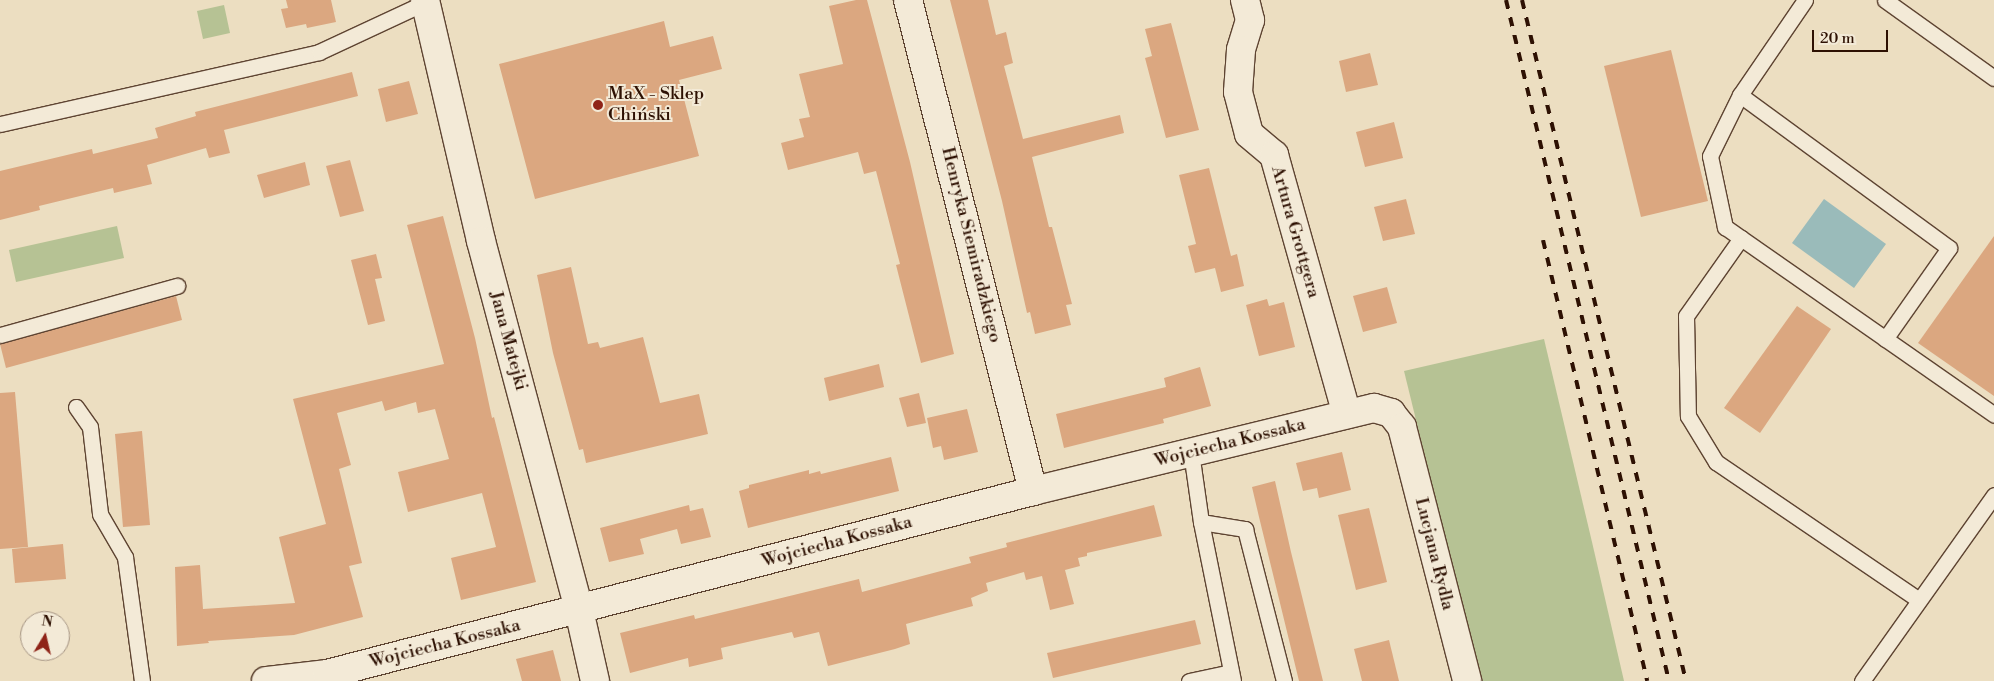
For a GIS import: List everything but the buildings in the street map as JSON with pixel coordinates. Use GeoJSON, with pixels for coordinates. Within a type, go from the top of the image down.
{"type":"FeatureCollection","features":[{"type":"Feature","properties":{"kind":"street","name":"Henryka Siemiradzkiego"},"geometry":{"type":"LineString","coordinates":[[908,0],[1033,491]]}},
{"type":"Feature","properties":{"kind":"street","name":"Artura Grottgera"},"geometry":{"type":"LineString","coordinates":[[1245,0],[1250,20],[1241,50],[1238,92],[1249,134],[1274,155],[1347,414]]}},
{"type":"Feature","properties":{"kind":"street","name":"Jana Matejki"},"geometry":{"type":"LineString","coordinates":[[426,1],[481,241],[579,610],[594,681]]}},
{"type":"Feature","properties":{"kind":"street","name":"Wojciecha Kossaka"},"geometry":{"type":"LineString","coordinates":[[266,681],[328,678],[1033,491],[1347,414],[1374,408],[1391,413],[1402,427]]}},
{"type":"Feature","properties":{"kind":"street","name":"Lucjana Rydla"},"geometry":{"type":"LineString","coordinates":[[1402,427],[1467,681]]}},
{"type":"Feature","properties":{"kind":"lane"},"geometry":{"type":"LineString","coordinates":[[1805,0],[1740,95],[1710,156],[1726,228],[1994,416]]}},
{"type":"Feature","properties":{"kind":"lane"},"geometry":{"type":"LineString","coordinates":[[1885,0],[1994,78]]}},
{"type":"Feature","properties":{"kind":"lane"},"geometry":{"type":"LineString","coordinates":[[0,124],[319,52],[426,1]]}},
{"type":"Feature","properties":{"kind":"lane"},"geometry":{"type":"LineString","coordinates":[[1740,95],[1949,248],[1886,339]]}},
{"type":"Feature","properties":{"kind":"lane"},"geometry":{"type":"LineString","coordinates":[[1740,238],[1686,316],[1688,416],[1716,462],[1919,600]]}},
{"type":"Feature","properties":{"kind":"lane"},"geometry":{"type":"LineString","coordinates":[[0,335],[177,286]]}},
{"type":"Feature","properties":{"kind":"lane"},"geometry":{"type":"LineString","coordinates":[[76,407],[90,427],[100,514],[125,557],[142,681]]}},
{"type":"Feature","properties":{"kind":"lane"},"geometry":{"type":"LineString","coordinates":[[1190,681],[1232,677],[1200,522],[1191,452]]}},
{"type":"Feature","properties":{"kind":"lane"},"geometry":{"type":"LineString","coordinates":[[1862,681],[1994,495]]}},
{"type":"Feature","properties":{"kind":"lane"},"geometry":{"type":"LineString","coordinates":[[1200,522],[1245,529],[1284,681]]}},
{"type":"Feature","properties":{"kind":"green space"},"geometry":{"type":"Polygon","coordinates":[[[224,5],[230,33],[203,39],[197,11],[224,5]]]}},
{"type":"Feature","properties":{"kind":"green space"},"geometry":{"type":"Polygon","coordinates":[[[117,226],[124,258],[16,282],[9,250],[117,226]]]}},
{"type":"Feature","properties":{"kind":"green space"},"geometry":{"type":"Polygon","coordinates":[[[1544,339],[1624,681],[1480,681],[1404,371],[1544,339]]]}},
{"type":"Feature","properties":{"kind":"water"},"geometry":{"type":"Polygon","coordinates":[[[1824,199],[1886,244],[1854,288],[1792,243],[1824,199]]]}},
{"type":"Feature","properties":{"kind":"railway"},"geometry":{"type":"LineString","coordinates":[[1506,0],[1669,681]]}},
{"type":"Feature","properties":{"kind":"railway"},"geometry":{"type":"LineString","coordinates":[[1522,0],[1686,681]]}},
{"type":"Feature","properties":{"kind":"railway"},"geometry":{"type":"LineString","coordinates":[[1543,240],[1647,681]]}},
{"type":"Feature","properties":{"kind":"place","name":"MaX - Sklep Chiński"},"geometry":{"type":"Point","coordinates":[598,105]}}]}
